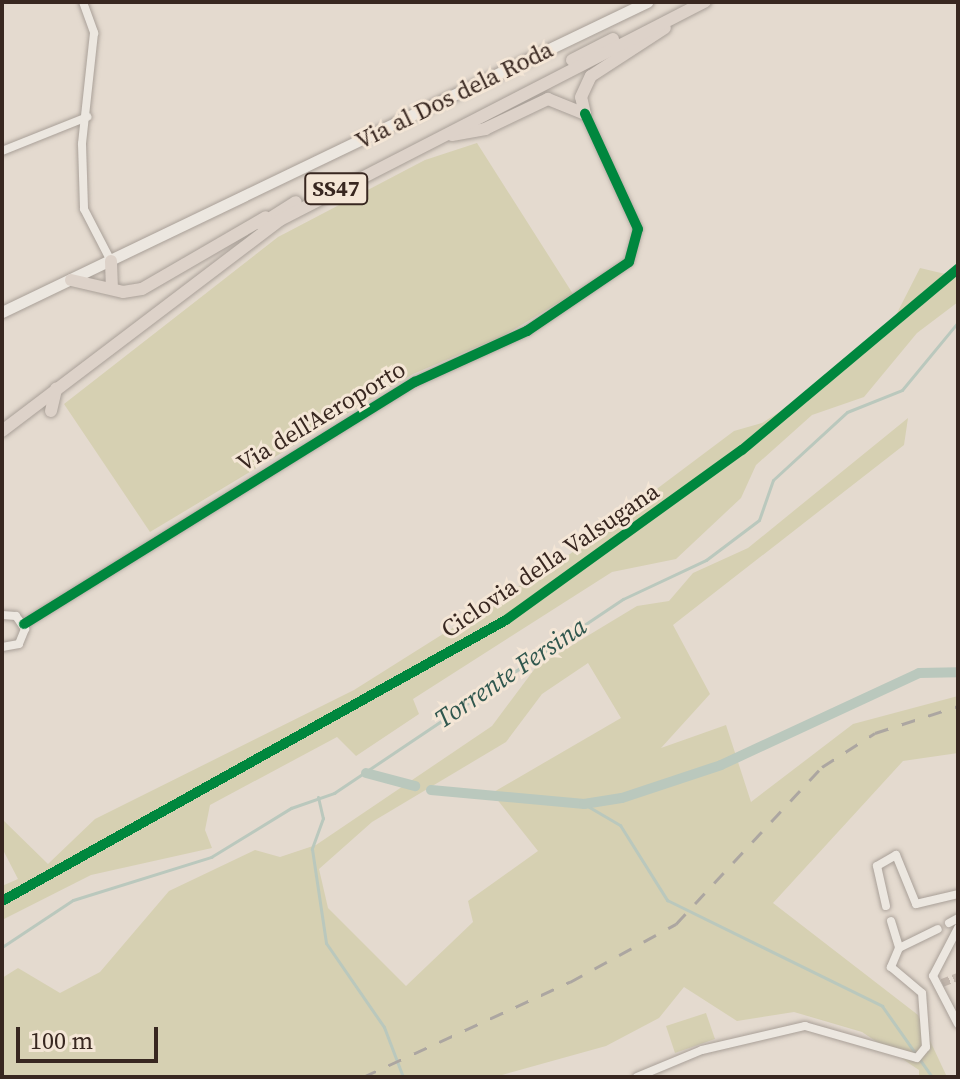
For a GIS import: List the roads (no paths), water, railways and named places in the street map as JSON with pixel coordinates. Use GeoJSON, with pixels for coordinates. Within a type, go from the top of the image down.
{"type":"FeatureCollection","features":[{"type":"Feature","properties":{"kind":"highway","name":"SS47"},"geometry":{"type":"LineString","coordinates":[[2,421],[276,212],[687,2]]}},
{"type":"Feature","properties":{"kind":"highway","name":"SS47"},"geometry":{"type":"LineString","coordinates":[[2,431],[240,246],[437,137],[705,2]]}},
{"type":"Feature","properties":{"kind":"highway"},"geometry":{"type":"LineString","coordinates":[[585,114],[581,97],[591,76],[679,15]]}},
{"type":"Feature","properties":{"kind":"highway"},"geometry":{"type":"LineString","coordinates":[[437,137],[485,129],[548,99],[585,114]]}},
{"type":"Feature","properties":{"kind":"highway"},"geometry":{"type":"LineString","coordinates":[[71,280],[142,289],[276,212]]}},
{"type":"Feature","properties":{"kind":"highway"},"geometry":{"type":"LineString","coordinates":[[111,261],[112,286]]}},
{"type":"Feature","properties":{"kind":"highway"},"geometry":{"type":"LineString","coordinates":[[51,411],[56,389]]}},
{"type":"Feature","properties":{"kind":"main road","name":"Via al Dos dela Roda"},"geometry":{"type":"LineString","coordinates":[[2,312],[647,2]]}},
{"type":"Feature","properties":{"kind":"street"},"geometry":{"type":"LineString","coordinates":[[83,2],[94,33],[84,209],[111,261]]}},
{"type":"Feature","properties":{"kind":"street","name":"Via dell'Aeroporto"},"geometry":{"type":"LineString","coordinates":[[2,647],[19,644],[24,624],[415,382],[527,331],[629,262],[638,229],[585,114]]}},
{"type":"Feature","properties":{"kind":"street"},"geometry":{"type":"LineString","coordinates":[[2,151],[87,117]]}},
{"type":"Feature","properties":{"kind":"street"},"geometry":{"type":"LineString","coordinates":[[2,615],[24,624]]}},
{"type":"Feature","properties":{"kind":"street"},"geometry":{"type":"LineString","coordinates":[[886,906],[877,866],[896,855],[916,904],[958,894]]}},
{"type":"Feature","properties":{"kind":"street"},"geometry":{"type":"LineString","coordinates":[[958,918],[933,976],[958,1024]]}},
{"type":"Feature","properties":{"kind":"street"},"geometry":{"type":"LineString","coordinates":[[637,1077],[702,1050],[805,1026],[917,1058],[926,1047],[922,993],[891,967],[899,948],[891,921]]}},
{"type":"Feature","properties":{"kind":"street"},"geometry":{"type":"LineString","coordinates":[[899,948],[938,929]]}},
{"type":"Feature","properties":{"kind":"street"},"geometry":{"type":"LineString","coordinates":[[922,993],[940,985]]}},
{"type":"Feature","properties":{"kind":"waterway","name":"Torrente Fersina"},"geometry":{"type":"LineString","coordinates":[[2,947],[73,900],[211,857],[291,808],[334,793],[623,599],[706,560],[759,520],[773,480],[847,412],[902,390],[958,322]]}},
{"type":"Feature","properties":{"kind":"waterway"},"geometry":{"type":"LineString","coordinates":[[431,790],[584,804],[622,798],[721,765],[919,673],[958,672]]}},
{"type":"Feature","properties":{"kind":"waterway"},"geometry":{"type":"LineString","coordinates":[[366,773],[415,786]]}},
{"type":"Feature","properties":{"kind":"waterway"},"geometry":{"type":"LineString","coordinates":[[318,797],[323,818],[312,849],[326,943],[384,1027],[403,1077]]}},
{"type":"Feature","properties":{"kind":"waterway"},"geometry":{"type":"LineString","coordinates":[[584,804],[620,825],[667,900],[882,1006],[932,1077]]}},
{"type":"Feature","properties":{"kind":"tunnel"},"geometry":{"type":"LineString","coordinates":[[942,983],[958,977]]}},
{"type":"Feature","properties":{"kind":"railway"},"geometry":{"type":"LineString","coordinates":[[363,1077],[570,982],[676,924],[822,767],[875,733],[958,706]]}}]}
